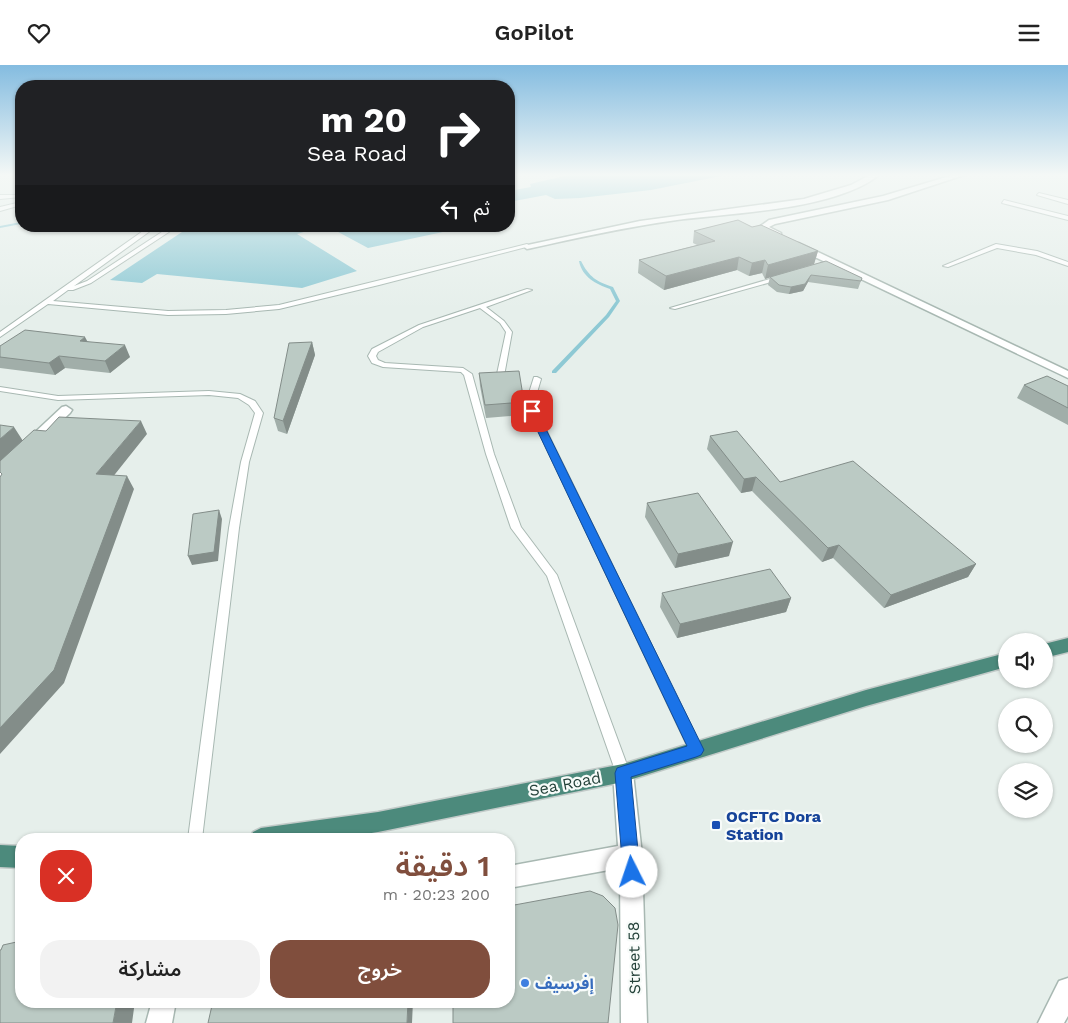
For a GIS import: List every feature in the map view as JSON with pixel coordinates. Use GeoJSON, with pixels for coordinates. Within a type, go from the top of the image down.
{"type":"FeatureCollection","features":[{"type":"Feature","properties":{"kind":"highway"},"geometry":{"type":"LineString","coordinates":[[1053,649],[1068,645]]}},
{"type":"Feature","properties":{"kind":"highway","name":"Sea Road"},"geometry":{"type":"LineString","coordinates":[[302,833],[378,822],[623,773],[866,698],[998,663]]}},
{"type":"Feature","properties":{"kind":"highway"},"geometry":{"type":"LineString","coordinates":[[0,856],[15,857]]}},
{"type":"Feature","properties":{"kind":"street"},"geometry":{"type":"LineString","coordinates":[[528,246],[642,224],[677,220]]}},
{"type":"Feature","properties":{"kind":"street"},"geometry":{"type":"LineString","coordinates":[[783,220],[772,222],[763,227],[827,264],[1068,375]]}},
{"type":"Feature","properties":{"kind":"street"},"geometry":{"type":"LineString","coordinates":[[0,472],[66,410]]}},
{"type":"Feature","properties":{"kind":"street","name":"Street 58"},"geometry":{"type":"LineString","coordinates":[[623,773],[631,855],[636,957],[634,1023]]}},
{"type":"Feature","properties":{"kind":"street"},"geometry":{"type":"LineString","coordinates":[[515,876],[631,855]]}},
{"type":"Feature","properties":{"kind":"street"},"geometry":{"type":"LineString","coordinates":[[1051,1023],[1068,990]]}},
{"type":"Feature","properties":{"kind":"street"},"geometry":{"type":"LineString","coordinates":[[159,1023],[162,1008]]}},
{"type":"Feature","properties":{"kind":"lane"},"geometry":{"type":"LineString","coordinates":[[0,335],[145,232]]}},
{"type":"Feature","properties":{"kind":"lane"},"geometry":{"type":"LineString","coordinates":[[58,293],[89,283],[165,232]]}},
{"type":"Feature","properties":{"kind":"lane"},"geometry":{"type":"LineString","coordinates":[[46,302],[168,313],[226,312],[279,307],[377,285],[528,246]]}},
{"type":"Feature","properties":{"kind":"lane"},"geometry":{"type":"LineString","coordinates":[[946,265],[996,246],[1037,253],[1068,264]]}},
{"type":"Feature","properties":{"kind":"lane"},"geometry":{"type":"LineString","coordinates":[[673,308],[785,276]]}},
{"type":"Feature","properties":{"kind":"lane"},"geometry":{"type":"LineString","coordinates":[[528,289],[421,326],[375,351],[372,356],[375,361],[383,365],[463,370],[468,374],[490,455],[516,528],[552,575],[623,773]]}},
{"type":"Feature","properties":{"kind":"lane"},"geometry":{"type":"LineString","coordinates":[[481,306],[502,322],[509,332],[501,374]]}},
{"type":"Feature","properties":{"kind":"lane"},"geometry":{"type":"LineString","coordinates":[[538,379],[532,396],[532,411],[696,750]]}},
{"type":"Feature","properties":{"kind":"lane"},"geometry":{"type":"LineString","coordinates":[[0,389],[58,398],[209,393],[232,395],[240,396],[252,403],[259,413],[245,462],[234,528],[196,833]]}},
{"type":"Feature","properties":{"kind":"water"},"geometry":{"type":"Polygon","coordinates":[[[182,232],[304,232],[297,234],[357,271],[302,288],[157,274],[142,283],[110,280],[182,232]]]}},
{"type":"Feature","properties":{"kind":"water"},"geometry":{"type":"Polygon","coordinates":[[[338,232],[443,232],[368,248],[338,232]]]}},
{"type":"Feature","properties":{"kind":"building"},"geometry":{"type":"Polygon","coordinates":[[[738,220],[752,227],[761,225],[818,251],[768,265],[765,260],[752,263],[739,257],[666,276],[639,260],[715,241],[694,231],[738,220]]]}},
{"type":"Feature","properties":{"kind":"building"},"geometry":{"type":"Polygon","coordinates":[[[826,261],[862,278],[861,281],[811,275],[805,284],[791,287],[779,285],[770,277],[826,261]]]}},
{"type":"Feature","properties":{"kind":"building"},"geometry":{"type":"Polygon","coordinates":[[[25,330],[85,337],[80,341],[125,345],[105,361],[59,356],[49,363],[0,357],[0,346],[25,330]]]}},
{"type":"Feature","properties":{"kind":"building"},"geometry":{"type":"Polygon","coordinates":[[[312,342],[283,421],[274,418],[289,343],[312,342]]]}},
{"type":"Feature","properties":{"kind":"building"},"geometry":{"type":"Polygon","coordinates":[[[519,371],[524,402],[485,405],[479,373],[519,371]]]}},
{"type":"Feature","properties":{"kind":"building"},"geometry":{"type":"Polygon","coordinates":[[[1047,376],[1068,386],[1068,408],[1024,385],[1047,376]]]}},
{"type":"Feature","properties":{"kind":"building"},"geometry":{"type":"Polygon","coordinates":[[[59,417],[141,421],[96,474],[127,476],[54,670],[0,728],[0,477],[2,474],[0,472],[0,461],[34,430],[46,431],[59,417]]]}},
{"type":"Feature","properties":{"kind":"building"},"geometry":{"type":"Polygon","coordinates":[[[0,425],[14,427],[0,439],[0,425]]]}},
{"type":"Feature","properties":{"kind":"building"},"geometry":{"type":"Polygon","coordinates":[[[737,431],[780,482],[853,461],[976,564],[891,595],[839,545],[828,548],[756,477],[744,479],[710,436],[737,431]]]}},
{"type":"Feature","properties":{"kind":"building"},"geometry":{"type":"Polygon","coordinates":[[[698,493],[733,542],[678,554],[647,503],[698,493]]]}},
{"type":"Feature","properties":{"kind":"building"},"geometry":{"type":"Polygon","coordinates":[[[219,510],[214,552],[188,556],[193,514],[219,510]]]}},
{"type":"Feature","properties":{"kind":"building"},"geometry":{"type":"Polygon","coordinates":[[[770,569],[791,598],[680,624],[662,593],[770,569]]]}},
{"type":"Feature","properties":{"kind":"building"},"geometry":{"type":"Polygon","coordinates":[[[590,891],[603,896],[615,908],[618,925],[608,1023],[453,1023],[453,1008],[515,1008],[515,905],[590,891]]]}},
{"type":"Feature","properties":{"kind":"building"},"geometry":{"type":"Polygon","coordinates":[[[15,942],[15,1008],[116,1008],[113,1023],[0,1023],[0,950],[3,945],[15,942]]]}},
{"type":"Feature","properties":{"kind":"building"},"geometry":{"type":"Polygon","coordinates":[[[211,1008],[408,1008],[407,1023],[208,1023],[211,1008]]]}},
{"type":"Feature","properties":{"kind":"waterway"},"geometry":{"type":"LineString","coordinates":[[0,227],[15,224]]}},
{"type":"Feature","properties":{"kind":"waterway"},"geometry":{"type":"LineString","coordinates":[[554,372],[608,316],[618,301],[612,288],[588,276],[580,262]]}},
{"type":"Feature","properties":{"kind":"place","name":"OCFTC Dora Station"},"geometry":{"type":"Point","coordinates":[716,825]}},
{"type":"Feature","properties":{"kind":"place","name":"إفرسيف"},"geometry":{"type":"Point","coordinates":[525,983]}},
{"type":"Feature","properties":{"kind":"route"},"geometry":{"type":"LineString","coordinates":[[532,411],[696,750],[623,773],[632,872]]}}]}
